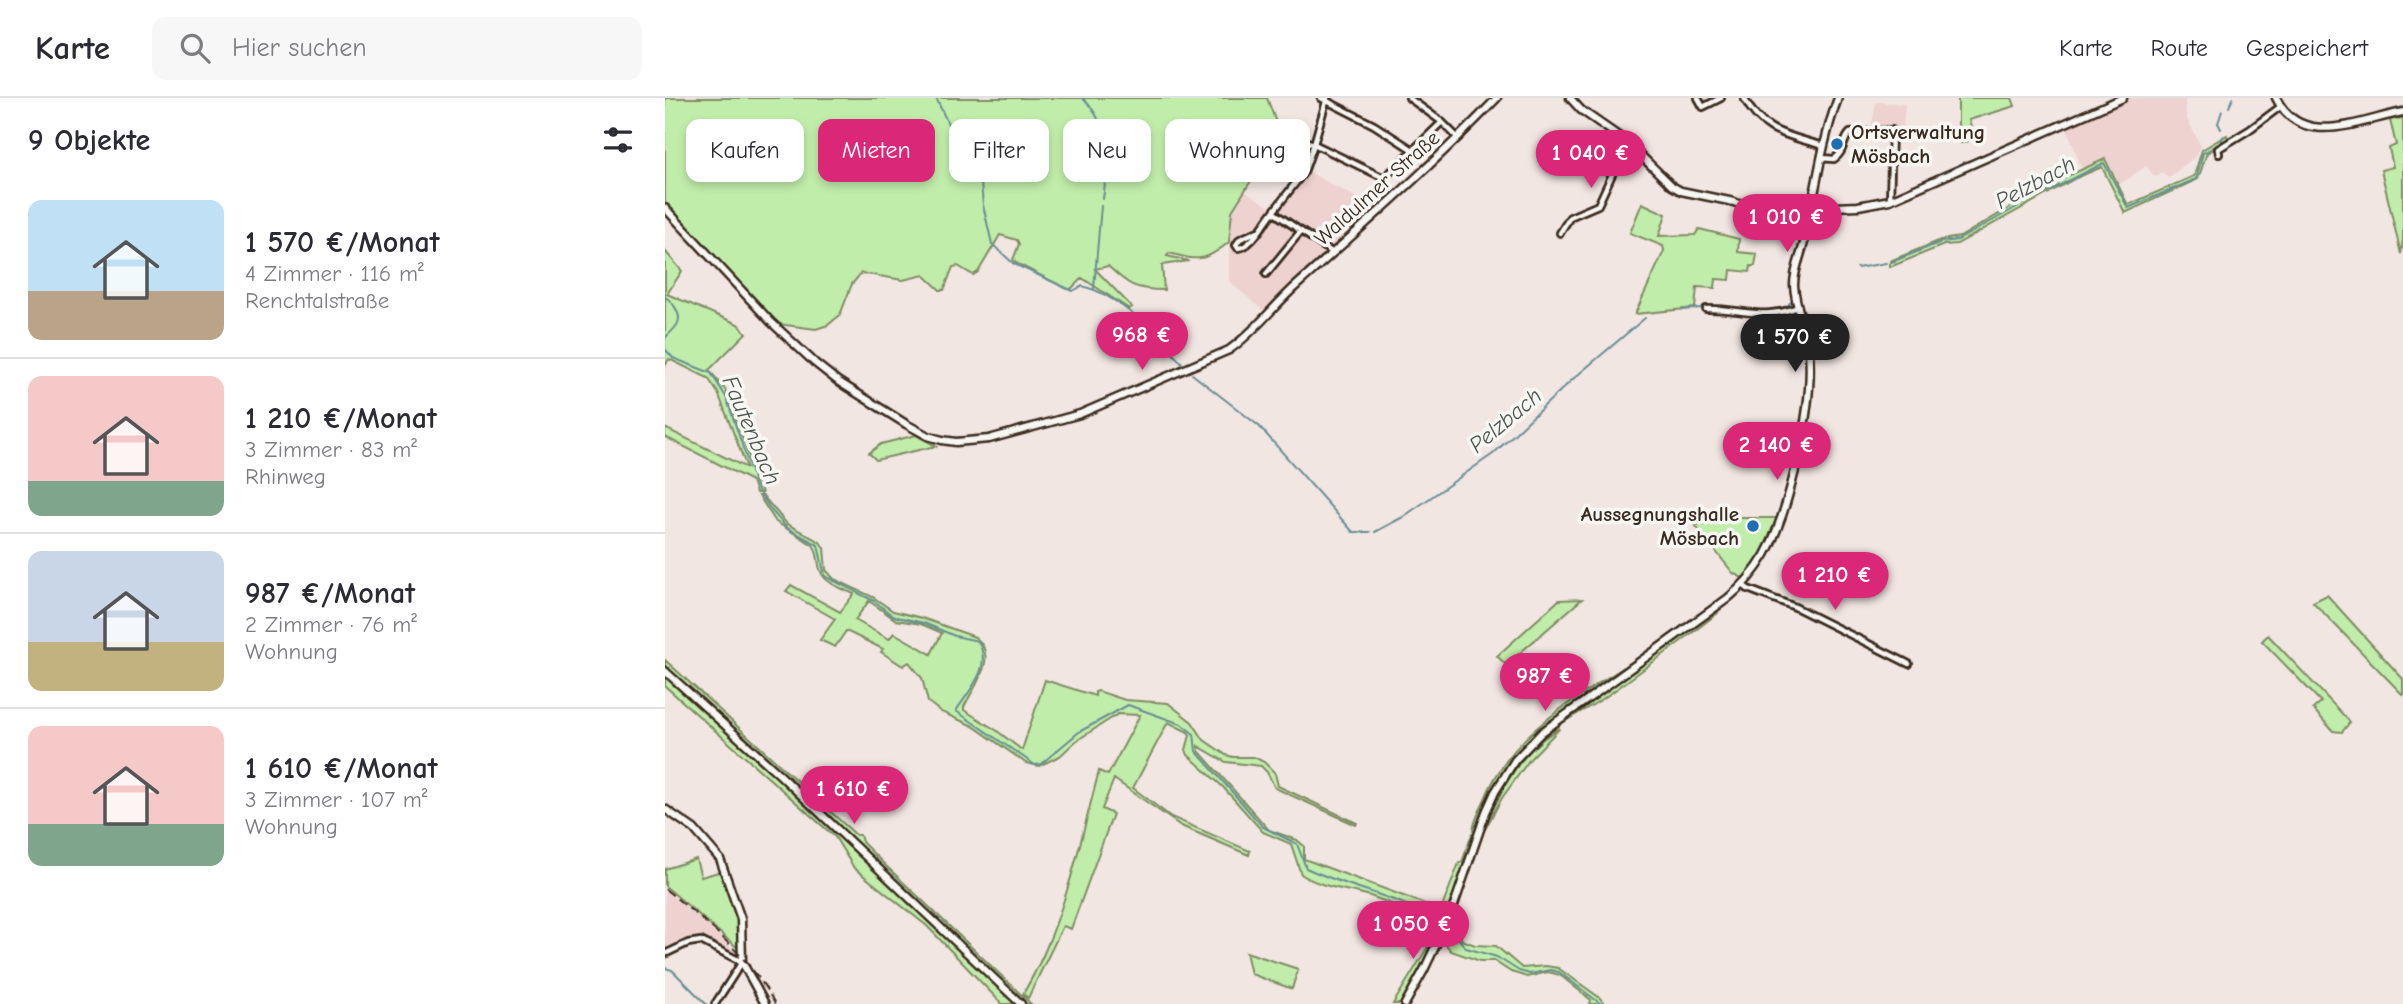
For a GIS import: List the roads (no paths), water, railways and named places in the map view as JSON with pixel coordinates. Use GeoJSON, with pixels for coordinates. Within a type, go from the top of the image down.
{"type":"FeatureCollection","features":[{"type":"Feature","properties":{"kind":"street"},"geometry":{"type":"LineString","coordinates":[[1409,98],[1442,122],[1458,138]]}},
{"type":"Feature","properties":{"kind":"street","name":"Waldulmer Straße"},"geometry":{"type":"LineString","coordinates":[[665,208],[773,324],[839,382],[928,436],[956,442],[1006,436],[1080,414],[1222,354],[1245,338],[1497,98]]}},
{"type":"Feature","properties":{"kind":"street"},"geometry":{"type":"LineString","coordinates":[[1570,98],[1581,110],[1627,142],[1672,186],[1681,191],[1734,202],[1787,225],[1808,226]]}},
{"type":"Feature","properties":{"kind":"street"},"geometry":{"type":"LineString","coordinates":[[1698,98],[1703,107],[1721,98]]}},
{"type":"Feature","properties":{"kind":"street"},"geometry":{"type":"LineString","coordinates":[[1744,98],[1753,115],[1770,129],[1823,146]]}},
{"type":"Feature","properties":{"kind":"street"},"geometry":{"type":"LineString","coordinates":[[1405,1004],[1448,921],[1486,811],[1505,775],[1528,745],[1743,585],[1765,556],[1785,506],[1800,442],[1808,389],[1809,352],[1798,306],[1795,277],[1808,226],[1820,157],[1838,98]]}},
{"type":"Feature","properties":{"kind":"street"},"geometry":{"type":"LineString","coordinates":[[1810,208],[1858,206],[1890,200],[2123,98]]}},
{"type":"Feature","properties":{"kind":"street"},"geometry":{"type":"LineString","coordinates":[[2276,98],[2292,120],[2318,128],[2333,129],[2403,112]]}},
{"type":"Feature","properties":{"kind":"street"},"geometry":{"type":"LineString","coordinates":[[1258,231],[1240,239],[1236,245],[1238,248],[1246,246],[1258,231],[1273,212],[1304,172],[1325,99],[1413,150]]}},
{"type":"Feature","properties":{"kind":"street"},"geometry":{"type":"LineString","coordinates":[[2219,154],[2218,149],[2280,107]]}},
{"type":"Feature","properties":{"kind":"street"},"geometry":{"type":"LineString","coordinates":[[1310,143],[1384,178],[1442,122]]}},
{"type":"Feature","properties":{"kind":"street"},"geometry":{"type":"LineString","coordinates":[[1820,157],[1833,159],[1838,156],[1843,151],[1846,136],[1850,133],[1892,130],[1890,200]]}},
{"type":"Feature","properties":{"kind":"street"},"geometry":{"type":"LineString","coordinates":[[1560,233],[1570,217],[1598,205],[1627,142]]}},
{"type":"Feature","properties":{"kind":"street"},"geometry":{"type":"LineString","coordinates":[[1273,212],[1333,253]]}},
{"type":"Feature","properties":{"kind":"street"},"geometry":{"type":"LineString","coordinates":[[1266,274],[1301,230]]}},
{"type":"Feature","properties":{"kind":"street"},"geometry":{"type":"LineString","coordinates":[[1706,309],[1733,309],[1766,315],[1798,306]]}},
{"type":"Feature","properties":{"kind":"street"},"geometry":{"type":"LineString","coordinates":[[1743,585],[1795,607],[1909,664]]}},
{"type":"Feature","properties":{"kind":"street"},"geometry":{"type":"LineString","coordinates":[[665,671],[780,775],[1021,1004]]}},
{"type":"Feature","properties":{"kind":"street"},"geometry":{"type":"LineString","coordinates":[[665,809],[694,829],[720,859],[741,919],[742,962],[765,1004]]}},
{"type":"Feature","properties":{"kind":"street"},"geometry":{"type":"LineString","coordinates":[[665,954],[695,941],[742,962]]}},
{"type":"Feature","properties":{"kind":"street"},"geometry":{"type":"LineString","coordinates":[[715,1004],[742,962]]}},
{"type":"Feature","properties":{"kind":"waterway","name":"Pelzbach"},"geometry":{"type":"LineString","coordinates":[[936,98],[963,156],[981,183],[992,244],[1014,264],[1073,291],[1082,286],[1111,298],[1137,318],[1182,363]]}},
{"type":"Feature","properties":{"kind":"waterway","name":"Pelzbach"},"geometry":{"type":"LineString","coordinates":[[1082,98],[1098,119],[1103,132],[1106,159],[1103,199]]}},
{"type":"Feature","properties":{"kind":"waterway","name":"Pelzbach"},"geometry":{"type":"LineString","coordinates":[[2229,107],[2233,98]]}},
{"type":"Feature","properties":{"kind":"waterway","name":"Pelzbach"},"geometry":{"type":"LineString","coordinates":[[2221,129],[2218,123],[2222,111]]}},
{"type":"Feature","properties":{"kind":"waterway","name":"Pelzbach"},"geometry":{"type":"LineString","coordinates":[[1892,262],[1941,242],[1958,240],[2104,163],[2128,208],[2196,179],[2203,153],[2219,144],[2224,136]]}},
{"type":"Feature","properties":{"kind":"waterway","name":"Pelzbach"},"geometry":{"type":"LineString","coordinates":[[1094,288],[1101,206]]}},
{"type":"Feature","properties":{"kind":"waterway","name":"Pelzbach"},"geometry":{"type":"LineString","coordinates":[[1857,268],[1886,263]]}},
{"type":"Feature","properties":{"kind":"waterway","name":"Fautenbach"},"geometry":{"type":"LineString","coordinates":[[665,297],[671,301],[679,316],[676,327],[665,338]]}},
{"type":"Feature","properties":{"kind":"waterway"},"geometry":{"type":"LineString","coordinates":[[1784,309],[1792,301]]}},
{"type":"Feature","properties":{"kind":"waterway"},"geometry":{"type":"LineString","coordinates":[[1715,306],[1737,308]]}},
{"type":"Feature","properties":{"kind":"waterway"},"geometry":{"type":"LineString","coordinates":[[1683,310],[1710,307]]}},
{"type":"Feature","properties":{"kind":"waterway"},"geometry":{"type":"LineString","coordinates":[[1743,309],[1752,311]]}},
{"type":"Feature","properties":{"kind":"waterway","name":"Pelzbach"},"geometry":{"type":"LineString","coordinates":[[1375,532],[1403,517],[1493,454],[1573,379],[1645,318]]}},
{"type":"Feature","properties":{"kind":"waterway","name":"Fautenbach"},"geometry":{"type":"LineString","coordinates":[[665,349],[673,358],[711,373],[726,397],[757,489],[787,528],[818,545],[825,576],[874,601],[893,616],[978,641],[983,660],[981,669],[956,711],[1035,765],[1041,764],[1079,732],[1128,705],[1181,724],[1194,734],[1196,751],[1263,827],[1297,844],[1306,868],[1394,900],[1444,924]]}},
{"type":"Feature","properties":{"kind":"waterway","name":"Pelzbach"},"geometry":{"type":"LineString","coordinates":[[1192,374],[1259,426],[1353,532],[1370,532]]}},
{"type":"Feature","properties":{"kind":"waterway","name":"Fautenbach"},"geometry":{"type":"LineString","coordinates":[[1449,927],[1466,948],[1497,957],[1519,971],[1530,974],[1550,970],[1559,972],[1601,1004]]}},
{"type":"Feature","properties":{"kind":"waterway"},"geometry":{"type":"LineString","coordinates":[[665,968],[672,970],[706,1004]]}},
{"type":"Feature","properties":{"kind":"railway"},"geometry":{"type":"LineString","coordinates":[[665,889],[740,955],[765,986],[775,1004]]}},
{"type":"Feature","properties":{"kind":"place","name":"Ortsverwaltung Mösbach"},"geometry":{"type":"Point","coordinates":[1837,144]}},
{"type":"Feature","properties":{"kind":"place","name":"Aussegnungshalle Mösbach"},"geometry":{"type":"Point","coordinates":[1753,526]}}]}
